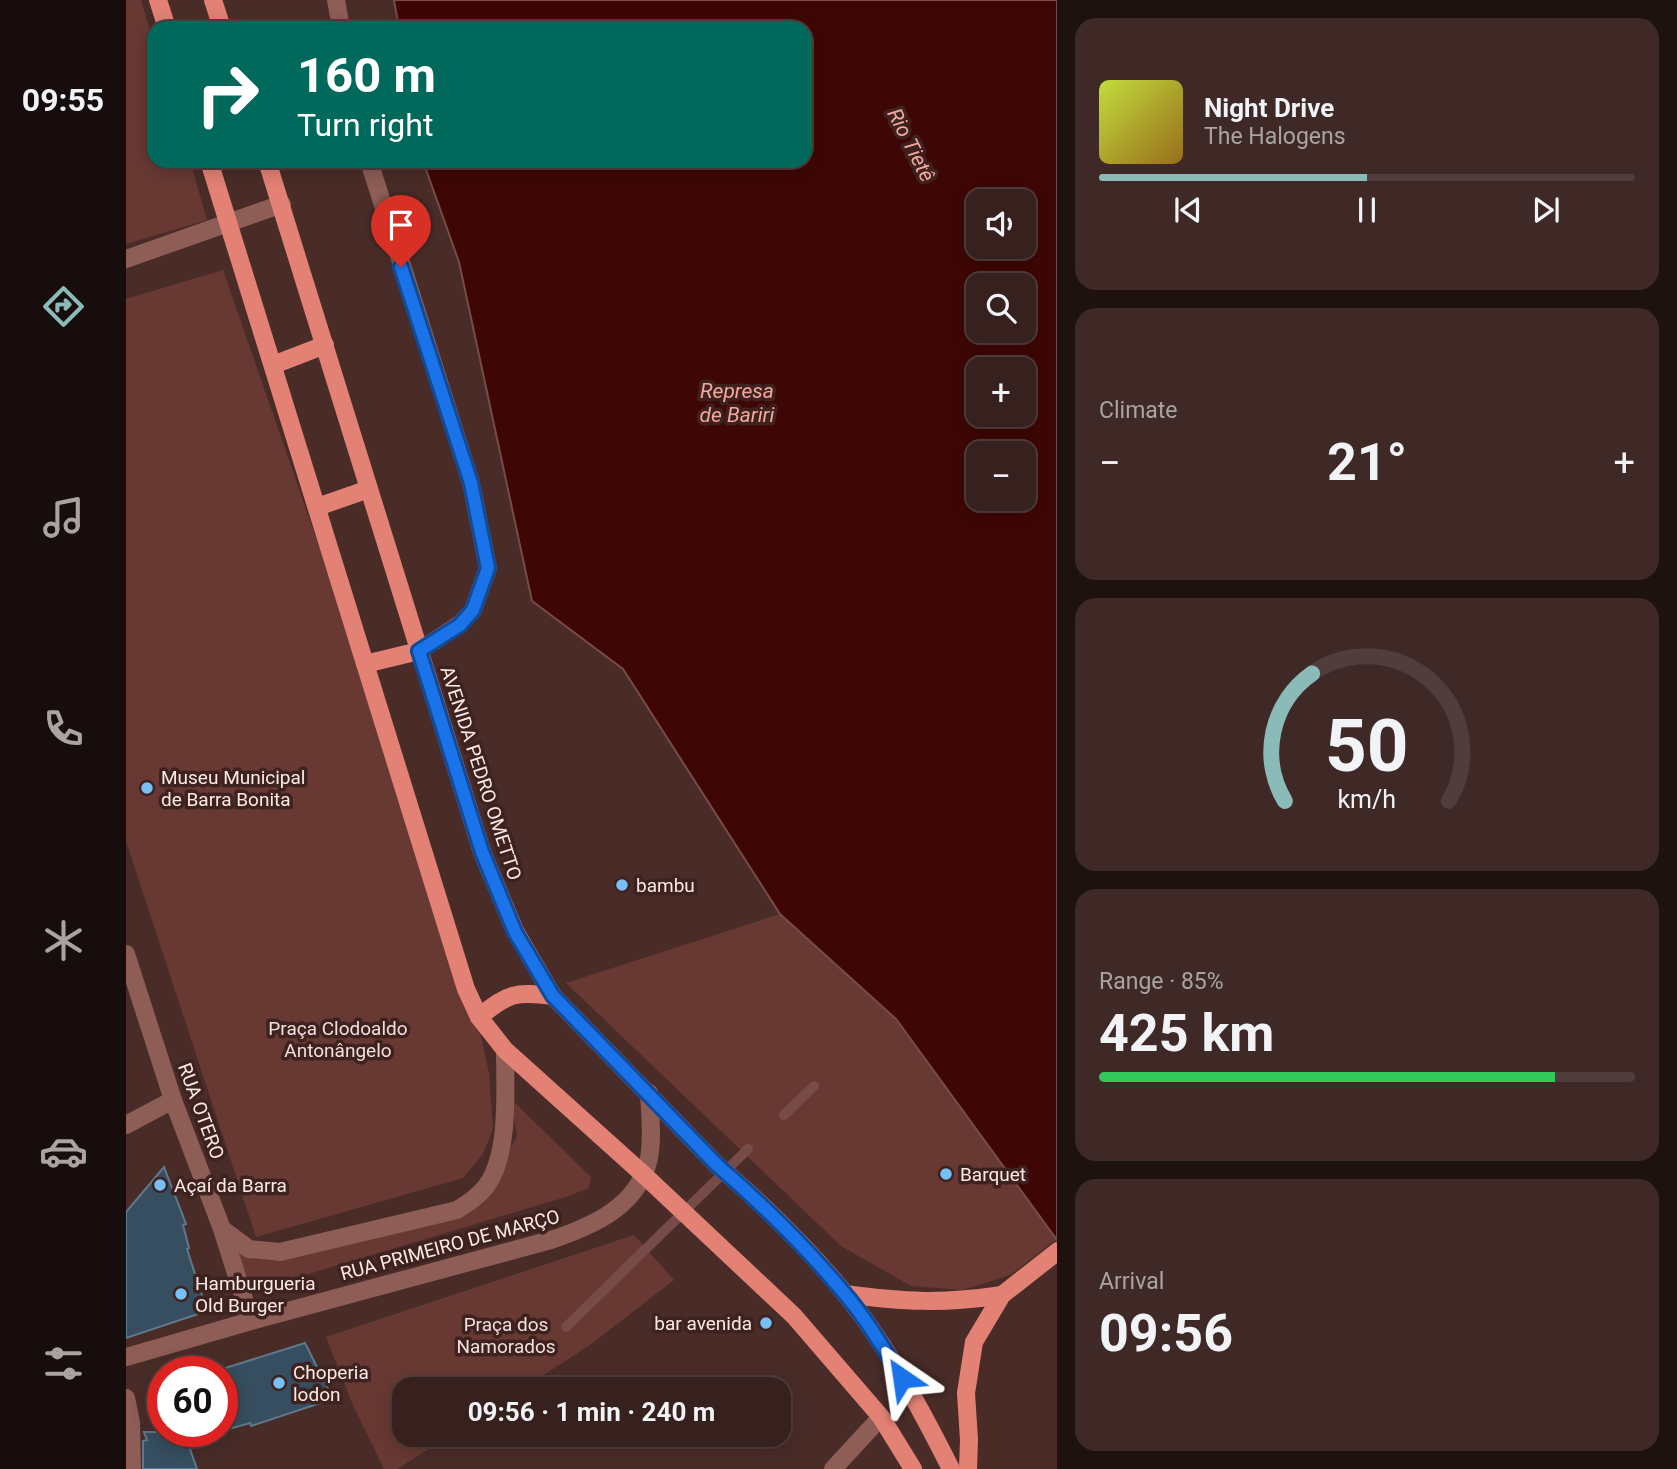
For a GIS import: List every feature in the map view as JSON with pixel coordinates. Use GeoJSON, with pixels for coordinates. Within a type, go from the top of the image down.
{"type":"FeatureCollection","features":[{"type":"Feature","properties":{"kind":"main road"},"geometry":{"type":"LineString","coordinates":[[158,0],[165,21]]}},
{"type":"Feature","properties":{"kind":"main road"},"geometry":{"type":"LineString","coordinates":[[213,0],[220,21]]}},
{"type":"Feature","properties":{"kind":"main road"},"geometry":{"type":"LineString","coordinates":[[211,168],[466,989],[480,1017],[505,1050],[794,1315],[881,1418],[913,1469]]}},
{"type":"Feature","properties":{"kind":"main road","name":"AVENIDA PEDRO OMETTO"},"geometry":{"type":"LineString","coordinates":[[269,168],[482,852],[515,932],[553,996],[845,1294],[902,1378],[951,1469]]}},
{"type":"Feature","properties":{"kind":"main road"},"geometry":{"type":"LineString","coordinates":[[273,365],[325,345]]}},
{"type":"Feature","properties":{"kind":"main road"},"geometry":{"type":"LineString","coordinates":[[317,507],[369,489]]}},
{"type":"Feature","properties":{"kind":"main road"},"geometry":{"type":"LineString","coordinates":[[365,664],[419,651]]}},
{"type":"Feature","properties":{"kind":"main road"},"geometry":{"type":"LineString","coordinates":[[480,1017],[501,999],[522,992],[553,996]]}},
{"type":"Feature","properties":{"kind":"main road"},"geometry":{"type":"LineString","coordinates":[[968,1469],[965,1393],[974,1342],[1002,1295],[1057,1252]]}},
{"type":"Feature","properties":{"kind":"main road"},"geometry":{"type":"LineString","coordinates":[[845,1294],[916,1302],[957,1302],[1002,1295]]}},
{"type":"Feature","properties":{"kind":"street"},"geometry":{"type":"LineString","coordinates":[[336,0],[340,21]]}},
{"type":"Feature","properties":{"kind":"street"},"geometry":{"type":"LineString","coordinates":[[371,168],[471,483],[488,568],[473,610],[460,625],[419,651]]}},
{"type":"Feature","properties":{"kind":"street"},"geometry":{"type":"LineString","coordinates":[[126,259],[282,204]]}},
{"type":"Feature","properties":{"kind":"street","name":"RUA OTERO"},"geometry":{"type":"LineString","coordinates":[[126,954],[173,1100],[222,1229],[251,1321]]}},
{"type":"Feature","properties":{"kind":"street","name":"RUA PRIMEIRO DE MARÇO"},"geometry":{"type":"LineString","coordinates":[[222,1229],[249,1250],[280,1252],[457,1210],[487,1185],[501,1144],[505,1116],[505,1050]]}},
{"type":"Feature","properties":{"kind":"street"},"geometry":{"type":"LineString","coordinates":[[644,1175],[651,1148],[649,1093]]}},
{"type":"Feature","properties":{"kind":"street"},"geometry":{"type":"LineString","coordinates":[[126,1125],[173,1100]]}},
{"type":"Feature","properties":{"kind":"street","name":"RUA PRIMEIRO DE MARÇO"},"geometry":{"type":"LineString","coordinates":[[126,1357],[577,1231],[620,1208],[644,1175]]}},
{"type":"Feature","properties":{"kind":"street"},"geometry":{"type":"LineString","coordinates":[[126,1398],[131,1422],[132,1469]]}},
{"type":"Feature","properties":{"kind":"street"},"geometry":{"type":"LineString","coordinates":[[833,1469],[881,1418]]}},
{"type":"Feature","properties":{"kind":"green space"},"geometry":{"type":"Polygon","coordinates":[[[126,0],[141,0],[147,21],[147,168],[192,168],[207,220],[126,244],[126,0]]]}},
{"type":"Feature","properties":{"kind":"green space","name":"Praça Clodoaldo Antonângelo"},"geometry":{"type":"Polygon","coordinates":[[[223,270],[396,768],[475,1008],[489,1073],[493,1129],[483,1154],[463,1178],[256,1237],[126,841],[126,299],[223,270]]]}},
{"type":"Feature","properties":{"kind":"green space"},"geometry":{"type":"Polygon","coordinates":[[[780,914],[896,1019],[1057,1239],[1010,1275],[963,1290],[911,1286],[841,1246],[566,983],[780,914]]]}},
{"type":"Feature","properties":{"kind":"green space"},"geometry":{"type":"Polygon","coordinates":[[[510,1098],[591,1177],[589,1188],[251,1291],[237,1252],[254,1259],[273,1261],[467,1212],[502,1165],[517,1136],[510,1098]]]}},
{"type":"Feature","properties":{"kind":"green space","name":"Praça dos Namorados"},"geometry":{"type":"Polygon","coordinates":[[[634,1235],[674,1280],[590,1345],[541,1377],[392,1377],[392,1447],[432,1447],[397,1469],[384,1469],[352,1403],[326,1337],[634,1235]]]}},
{"type":"Feature","properties":{"kind":"water","name":"Represa de Bariri"},"geometry":{"type":"Polygon","coordinates":[[[394,0],[1057,0],[1057,1240],[896,1019],[780,914],[623,669],[532,601],[459,262],[425,168],[812,168],[812,21],[398,21],[394,0]]]}},
{"type":"Feature","properties":{"kind":"building"},"geometry":{"type":"Polygon","coordinates":[[[164,1167],[186,1224],[183,1225],[189,1248],[187,1249],[207,1311],[126,1338],[126,1212],[164,1167]]]}},
{"type":"Feature","properties":{"kind":"building","name":"Choperia lodon"},"geometry":{"type":"Polygon","coordinates":[[[305,1343],[333,1399],[251,1426],[250,1423],[238,1426],[238,1364],[305,1343]]]}},
{"type":"Feature","properties":{"kind":"building"},"geometry":{"type":"Polygon","coordinates":[[[147,1440],[147,1447],[189,1447],[197,1469],[143,1469],[143,1441],[147,1440]]]}},
{"type":"Feature","properties":{"kind":"waterway"},"geometry":{"type":"LineString","coordinates":[[784,1115],[814,1086]]}},
{"type":"Feature","properties":{"kind":"waterway"},"geometry":{"type":"LineString","coordinates":[[566,1327],[748,1149]]}},
{"type":"Feature","properties":{"kind":"place","name":"Museu Municipal de Barra Bonita"},"geometry":{"type":"Point","coordinates":[147,788]}},
{"type":"Feature","properties":{"kind":"place","name":"bambu"},"geometry":{"type":"Point","coordinates":[622,885]}},
{"type":"Feature","properties":{"kind":"place","name":"Barquet"},"geometry":{"type":"Point","coordinates":[946,1174]}},
{"type":"Feature","properties":{"kind":"place","name":"Açaí da Barra"},"geometry":{"type":"Point","coordinates":[160,1185]}},
{"type":"Feature","properties":{"kind":"place","name":"Hamburgueria Old Burger"},"geometry":{"type":"Point","coordinates":[181,1294]}},
{"type":"Feature","properties":{"kind":"place","name":"bar avenida"},"geometry":{"type":"Point","coordinates":[766,1323]}},
{"type":"Feature","properties":{"kind":"place","name":"Choperia lodon"},"geometry":{"type":"Point","coordinates":[279,1383]}},
{"type":"Feature","properties":{"kind":"route"},"geometry":{"type":"LineString","coordinates":[[401,267],[471,483],[488,568],[473,610],[460,625],[419,651],[482,852],[515,932],[553,996],[845,1294],[902,1378]]}},
{"type":"Feature","properties":{"kind":"water label","name":"Rio Tietê"},"geometry":{"type":"Point","coordinates":[911,145]}}]}
